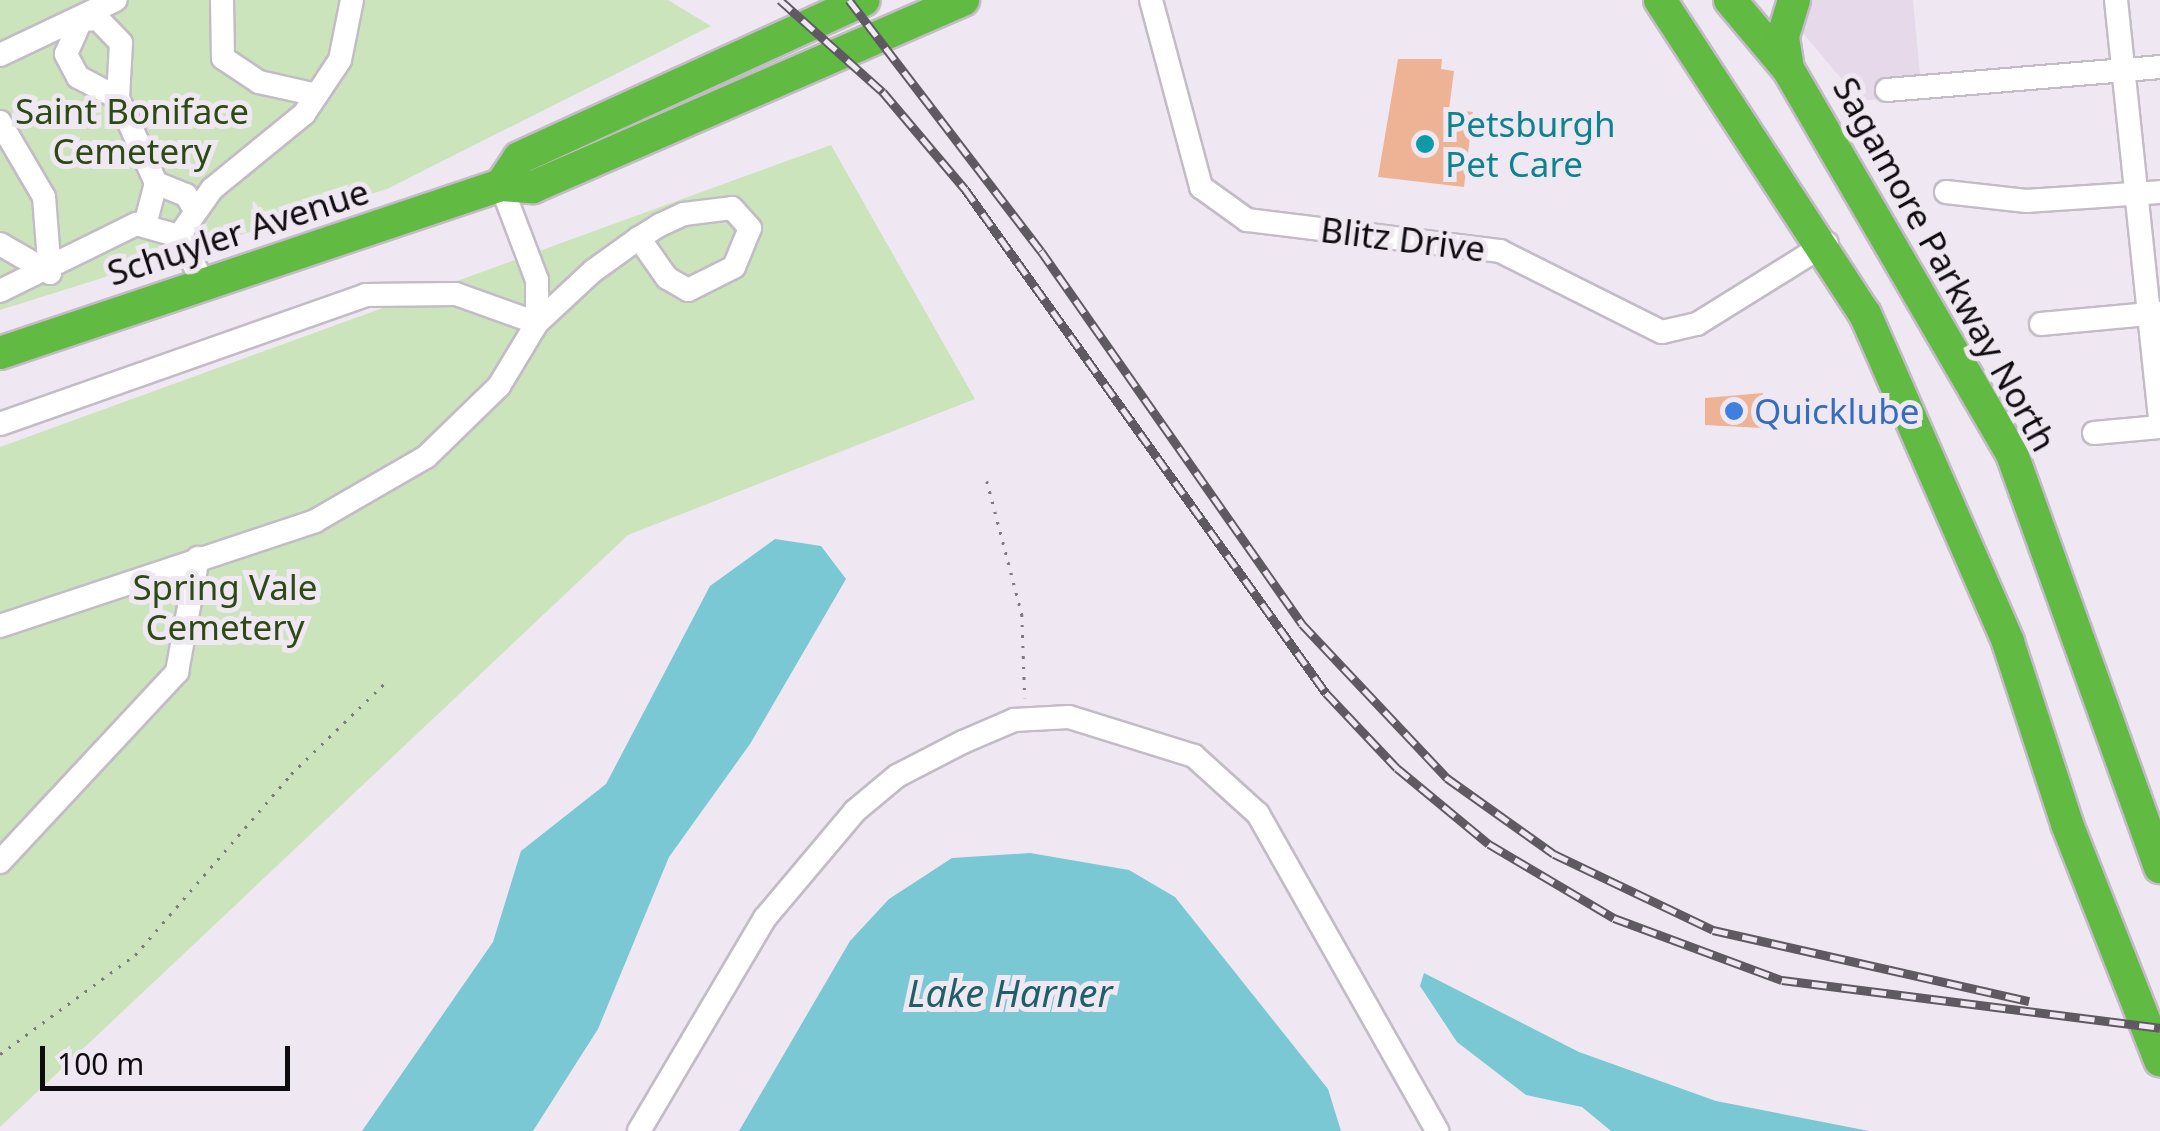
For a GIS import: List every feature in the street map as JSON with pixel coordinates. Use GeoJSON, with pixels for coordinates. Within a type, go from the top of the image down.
{"type":"FeatureCollection","features":[{"type":"Feature","properties":{"kind":"highway","name":"Schuyler Avenue"},"geometry":{"type":"LineString","coordinates":[[502,186],[519,158],[864,0]]}},
{"type":"Feature","properties":{"kind":"highway","name":"Schuyler Avenue"},"geometry":{"type":"LineString","coordinates":[[0,352],[502,186],[533,188],[962,0]]}},
{"type":"Feature","properties":{"kind":"highway"},"geometry":{"type":"LineString","coordinates":[[1660,0],[1827,243],[2008,642],[2067,824],[2160,1060]]}},
{"type":"Feature","properties":{"kind":"highway","name":"Sagamore Parkway North"},"geometry":{"type":"LineString","coordinates":[[1730,0],[1788,69],[2012,454],[2160,867]]}},
{"type":"Feature","properties":{"kind":"highway"},"geometry":{"type":"LineString","coordinates":[[1788,69],[1783,36],[1794,0]]}},
{"type":"Feature","properties":{"kind":"street"},"geometry":{"type":"LineString","coordinates":[[0,55],[75,10],[116,0]]}},
{"type":"Feature","properties":{"kind":"street"},"geometry":{"type":"LineString","coordinates":[[222,0],[223,58],[259,82],[317,94]]}},
{"type":"Feature","properties":{"kind":"street"},"geometry":{"type":"LineString","coordinates":[[179,236],[195,210],[317,94],[340,60],[350,11],[332,0]]}},
{"type":"Feature","properties":{"kind":"street","name":"Blitz Drive"},"geometry":{"type":"LineString","coordinates":[[1151,0],[1201,187],[1247,220],[1500,251],[1662,332],[1697,324],[1827,243]]}},
{"type":"Feature","properties":{"kind":"street"},"geometry":{"type":"LineString","coordinates":[[2094,432],[2160,424],[2148,193],[2116,0]]}},
{"type":"Feature","properties":{"kind":"street"},"geometry":{"type":"LineString","coordinates":[[75,10],[98,19],[121,42],[118,98],[156,183],[145,224]]}},
{"type":"Feature","properties":{"kind":"street"},"geometry":{"type":"LineString","coordinates":[[75,10],[66,54],[78,77],[118,98]]}},
{"type":"Feature","properties":{"kind":"street"},"geometry":{"type":"LineString","coordinates":[[1887,90],[2160,67]]}},
{"type":"Feature","properties":{"kind":"street"},"geometry":{"type":"LineString","coordinates":[[0,122],[44,197],[50,272]]}},
{"type":"Feature","properties":{"kind":"street"},"geometry":{"type":"LineString","coordinates":[[156,183],[186,195],[195,210]]}},
{"type":"Feature","properties":{"kind":"street"},"geometry":{"type":"LineString","coordinates":[[502,186],[537,280],[536,324]]}},
{"type":"Feature","properties":{"kind":"street"},"geometry":{"type":"LineString","coordinates":[[1946,192],[2026,201],[2148,193]]}},
{"type":"Feature","properties":{"kind":"street"},"geometry":{"type":"LineString","coordinates":[[0,626],[75,608],[198,558],[315,522],[426,458],[499,386],[536,324],[639,238],[721,207],[746,215],[750,228],[734,267],[688,290],[667,278],[639,238]]}},
{"type":"Feature","properties":{"kind":"street"},"geometry":{"type":"LineString","coordinates":[[0,291],[50,272],[145,224],[179,236],[205,286]]}},
{"type":"Feature","properties":{"kind":"street"},"geometry":{"type":"LineString","coordinates":[[0,244],[50,272]]}},
{"type":"Feature","properties":{"kind":"street"},"geometry":{"type":"LineString","coordinates":[[0,424],[366,295],[456,294],[536,324]]}},
{"type":"Feature","properties":{"kind":"street"},"geometry":{"type":"LineString","coordinates":[[2041,324],[2153,314]]}},
{"type":"Feature","properties":{"kind":"street"},"geometry":{"type":"LineString","coordinates":[[0,862],[177,672],[198,558]]}},
{"type":"Feature","properties":{"kind":"street"},"geometry":{"type":"LineString","coordinates":[[639,1131],[765,918],[825,842],[897,776],[1026,720],[1069,716],[1127,729],[1194,756],[1227,782],[1296,871],[1437,1131]]}},
{"type":"Feature","properties":{"kind":"path"},"geometry":{"type":"LineString","coordinates":[[987,481],[1022,614],[1026,720]]}},
{"type":"Feature","properties":{"kind":"path"},"geometry":{"type":"LineString","coordinates":[[0,1054],[134,955],[291,774],[389,678]]}},
{"type":"Feature","properties":{"kind":"shaded area"},"geometry":{"type":"Polygon","coordinates":[[[1775,0],[1913,0],[1922,95],[1860,101],[1775,0]]]}},
{"type":"Feature","properties":{"kind":"green space","name":"Saint Boniface Cemetery"},"geometry":{"type":"Polygon","coordinates":[[[0,0],[668,0],[711,26],[387,189],[0,310],[0,0]]]}},
{"type":"Feature","properties":{"kind":"green space","name":"Spring Vale Cemetery"},"geometry":{"type":"Polygon","coordinates":[[[831,145],[975,399],[628,535],[0,1127],[0,447],[831,145]]]}},
{"type":"Feature","properties":{"kind":"water"},"geometry":{"type":"Polygon","coordinates":[[[775,539],[821,546],[846,579],[750,744],[669,857],[598,1029],[533,1131],[362,1131],[493,942],[521,851],[606,784],[710,586],[775,539]]]}},
{"type":"Feature","properties":{"kind":"water","name":"Lake Harner"},"geometry":{"type":"Polygon","coordinates":[[[1030,853],[1129,870],[1175,897],[1328,1089],[1341,1131],[739,1131],[850,941],[889,899],[952,858],[1030,853]]]}},
{"type":"Feature","properties":{"kind":"water"},"geometry":{"type":"Polygon","coordinates":[[[1424,973],[1579,1052],[1716,1101],[1869,1131],[1611,1131],[1582,1107],[1526,1095],[1457,1042],[1420,986],[1424,973]]]}},
{"type":"Feature","properties":{"kind":"building","name":"Petsburgh Pet Care"},"geometry":{"type":"Polygon","coordinates":[[[1398,59],[1442,59],[1441,69],[1454,71],[1449,109],[1473,112],[1464,187],[1378,177],[1398,59]]]}},
{"type":"Feature","properties":{"kind":"building","name":"Quicklube"},"geometry":{"type":"Polygon","coordinates":[[[1763,393],[1763,428],[1705,425],[1705,398],[1763,393]]]}},
{"type":"Feature","properties":{"kind":"railway"},"geometry":{"type":"LineString","coordinates":[[780,0],[883,92],[965,189],[1326,693],[1397,768],[1489,844],[1614,918],[1782,980],[2160,1028]]}},
{"type":"Feature","properties":{"kind":"railway"},"geometry":{"type":"LineString","coordinates":[[849,0],[1041,251],[1302,624],[1447,778],[1554,854],[1713,930],[2029,1001]]}},
{"type":"Feature","properties":{"kind":"place","name":"Petsburgh Pet Care"},"geometry":{"type":"Point","coordinates":[1425,144]}},
{"type":"Feature","properties":{"kind":"place","name":"Quicklube"},"geometry":{"type":"Point","coordinates":[1734,411]}}]}
